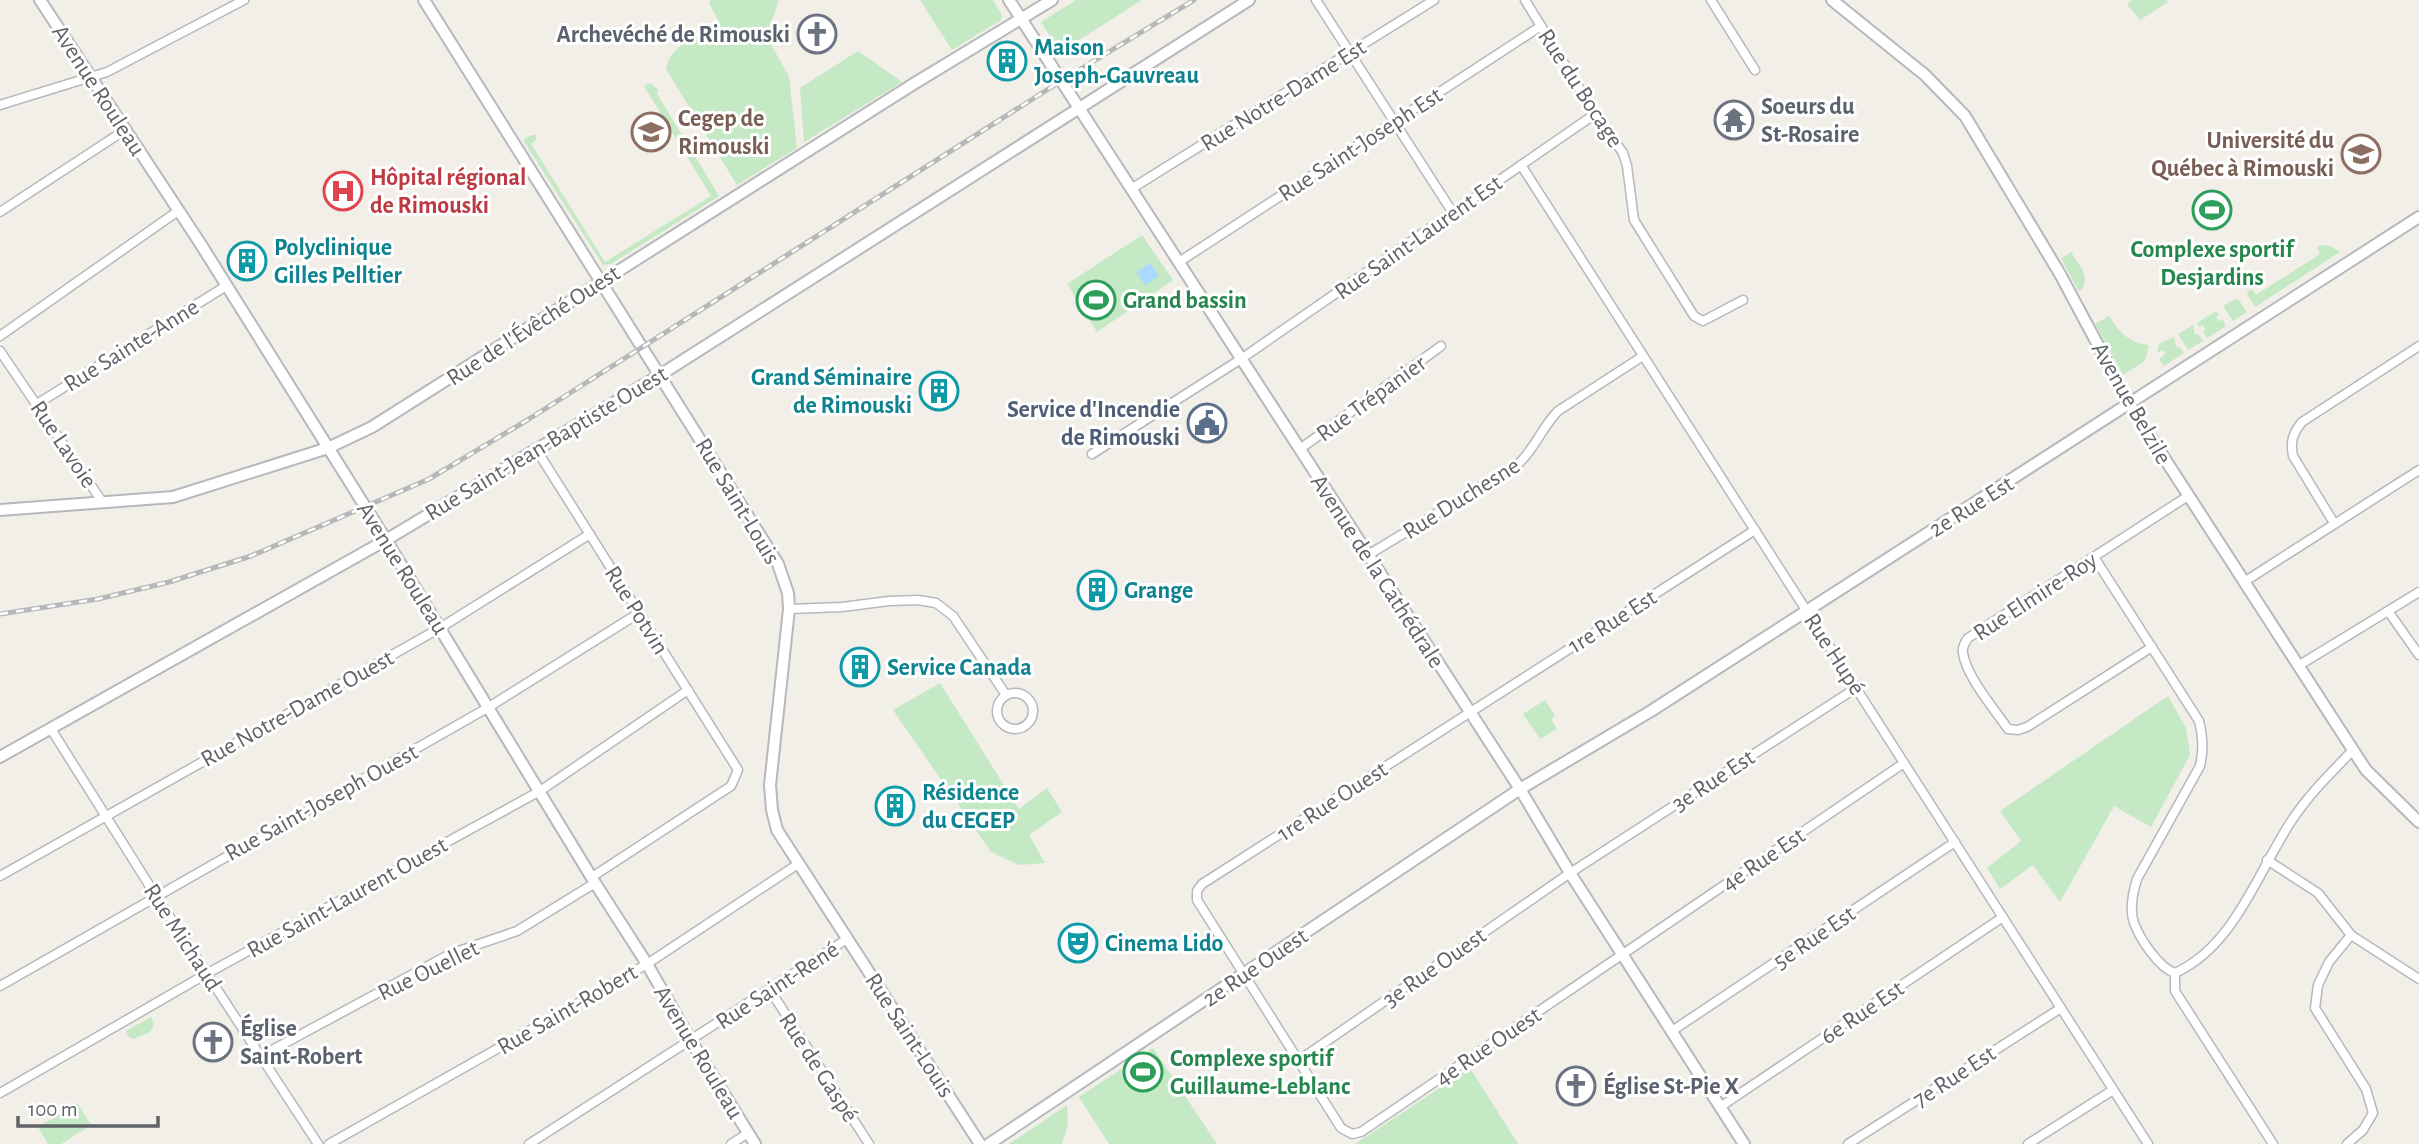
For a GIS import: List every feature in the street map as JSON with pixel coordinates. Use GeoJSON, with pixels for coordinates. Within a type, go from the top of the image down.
{"type":"FeatureCollection","features":[{"type":"Feature","properties":{"kind":"street","name":"Avenue Rouleau"},"geometry":{"type":"LineString","coordinates":[[40,0],[178,211],[386,540],[755,1144]]}},
{"type":"Feature","properties":{"kind":"street"},"geometry":{"type":"LineString","coordinates":[[0,105],[107,72],[244,0]]}},
{"type":"Feature","properties":{"kind":"street","name":"Rue Saint-Louis"},"geometry":{"type":"LineString","coordinates":[[424,0],[778,564],[788,593],[789,609],[770,785],[777,830],[981,1144]]}},
{"type":"Feature","properties":{"kind":"street","name":"Avenue de la Cathédrale"},"geometry":{"type":"LineString","coordinates":[[1009,0],[1520,789],[1570,873],[1744,1144]]}},
{"type":"Feature","properties":{"kind":"street","name":"Rue de l'Évêché Ouest"},"geometry":{"type":"LineString","coordinates":[[0,510],[173,497],[328,448],[372,427],[1052,0]]}},
{"type":"Feature","properties":{"kind":"street","name":"Rue Saint-Jean-Baptiste Ouest"},"geometry":{"type":"LineString","coordinates":[[0,757],[386,540],[660,375],[1249,0]]}},
{"type":"Feature","properties":{"kind":"street"},"geometry":{"type":"LineString","coordinates":[[1316,0],[1452,213]]}},
{"type":"Feature","properties":{"kind":"street","name":"Rue Notre-Dame Est"},"geometry":{"type":"LineString","coordinates":[[1131,189],[1434,0]]}},
{"type":"Feature","properties":{"kind":"street","name":"Rue du Bocage"},"geometry":{"type":"LineString","coordinates":[[1525,0],[1595,114],[1623,153],[1628,166],[1634,220],[1694,316],[1703,321],[1743,300]]}},
{"type":"Feature","properties":{"kind":"street"},"geometry":{"type":"LineString","coordinates":[[1711,0],[1755,70]]}},
{"type":"Feature","properties":{"kind":"street","name":"Avenue Belzile"},"geometry":{"type":"LineString","coordinates":[[1832,0],[1925,75],[1965,116],[2060,274],[2130,405],[2188,496],[2366,770],[2419,822]]}},
{"type":"Feature","properties":{"kind":"street","name":"Rue Saint-Joseph Est"},"geometry":{"type":"LineString","coordinates":[[1179,261],[1541,26]]}},
{"type":"Feature","properties":{"kind":"street","name":"Rue Saint-Laurent Est"},"geometry":{"type":"LineString","coordinates":[[1241,359],[1595,114]]}},
{"type":"Feature","properties":{"kind":"street"},"geometry":{"type":"LineString","coordinates":[[0,212],[125,130]]}},
{"type":"Feature","properties":{"kind":"street","name":"Rue Hupé"},"geometry":{"type":"LineString","coordinates":[[1521,165],[2148,1144]]}},
{"type":"Feature","properties":{"kind":"street"},"geometry":{"type":"LineString","coordinates":[[0,336],[178,211]]}},
{"type":"Feature","properties":{"kind":"street","name":"2e Rue Est"},"geometry":{"type":"LineString","coordinates":[[1520,789],[1651,711],[2419,217]]}},
{"type":"Feature","properties":{"kind":"street","name":"Rue Sainte-Anne"},"geometry":{"type":"LineString","coordinates":[[37,404],[226,286]]}},
{"type":"Feature","properties":{"kind":"street","name":"Rue Trépanier"},"geometry":{"type":"LineString","coordinates":[[1300,449],[1441,346]]}},
{"type":"Feature","properties":{"kind":"street"},"geometry":{"type":"LineString","coordinates":[[2334,523],[2293,456],[2290,444],[2295,430],[2302,422],[2419,346]]}},
{"type":"Feature","properties":{"kind":"street","name":"Rue Lavoie"},"geometry":{"type":"LineString","coordinates":[[0,351],[103,503]]}},
{"type":"Feature","properties":{"kind":"street","name":"Rue Duchesne"},"geometry":{"type":"LineString","coordinates":[[1368,555],[1518,464],[1528,455],[1558,411],[1643,356]]}},
{"type":"Feature","properties":{"kind":"street"},"geometry":{"type":"LineString","coordinates":[[1092,454],[1241,359]]}},
{"type":"Feature","properties":{"kind":"street","name":"Rue Potvin"},"geometry":{"type":"LineString","coordinates":[[536,449],[738,770]]}},
{"type":"Feature","properties":{"kind":"street"},"geometry":{"type":"LineString","coordinates":[[2244,582],[2419,470]]}},
{"type":"Feature","properties":{"kind":"street","name":"Rue Elmire-Roy"},"geometry":{"type":"LineString","coordinates":[[2152,648],[2027,727],[2018,730],[2008,729],[1979,688],[1963,654],[1963,646],[1968,638],[2188,496]]}},
{"type":"Feature","properties":{"kind":"street","name":"1re Rue Est"},"geometry":{"type":"LineString","coordinates":[[1469,712],[1755,530]]}},
{"type":"Feature","properties":{"kind":"street","name":"Rue Notre-Dame Ouest"},"geometry":{"type":"LineString","coordinates":[[0,876],[440,628],[590,534]]}},
{"type":"Feature","properties":{"kind":"street"},"geometry":{"type":"LineString","coordinates":[[2094,557],[2199,721],[2203,737],[2200,766],[2137,879],[2133,898],[2134,923],[2156,959],[2167,971],[2175,974]]}},
{"type":"Feature","properties":{"kind":"street"},"geometry":{"type":"LineString","coordinates":[[2298,666],[2419,592]]}},
{"type":"Feature","properties":{"kind":"street"},"geometry":{"type":"LineString","coordinates":[[789,609],[918,600],[936,604],[953,616],[1006,695]]}},
{"type":"Feature","properties":{"kind":"street"},"geometry":{"type":"LineString","coordinates":[[2388,611],[2419,655]]}},
{"type":"Feature","properties":{"kind":"street","name":"Rue Saint-Joseph Ouest"},"geometry":{"type":"LineString","coordinates":[[0,986],[489,708],[639,613]]}},
{"type":"Feature","properties":{"kind":"street","name":"3e Rue Est"},"geometry":{"type":"LineString","coordinates":[[1570,873],[1856,688]]}},
{"type":"Feature","properties":{"kind":"street","name":"Rue Saint-Laurent Ouest"},"geometry":{"type":"LineString","coordinates":[[0,1093],[208,973],[540,791],[688,690]]}},
{"type":"Feature","properties":{"kind":"street"},"geometry":{"type":"LineString","coordinates":[[1018,693],[1028,699],[1033,710],[1029,722],[1024,726],[1008,727],[999,720],[997,709],[1006,695],[1018,693]]}},
{"type":"Feature","properties":{"kind":"street","name":"1re Rue Ouest"},"geometry":{"type":"LineString","coordinates":[[1244,975],[1197,900],[1197,891],[1202,884],[1469,712]]}},
{"type":"Feature","properties":{"kind":"street","name":"Rue Michaud"},"geometry":{"type":"LineString","coordinates":[[51,729],[318,1144]]}},
{"type":"Feature","properties":{"kind":"street"},"geometry":{"type":"LineString","coordinates":[[2175,974],[2207,953],[2235,919],[2267,860],[2306,801],[2353,750]]}},
{"type":"Feature","properties":{"kind":"street","name":"4e Rue Est"},"geometry":{"type":"LineString","coordinates":[[1623,955],[1904,763]]}},
{"type":"Feature","properties":{"kind":"street","name":"Rue Ouellet"},"geometry":{"type":"LineString","coordinates":[[261,1056],[450,954],[517,931],[731,786],[738,770]]}},
{"type":"Feature","properties":{"kind":"street","name":"2e Rue Ouest"},"geometry":{"type":"LineString","coordinates":[[989,1144],[1520,789]]}},
{"type":"Feature","properties":{"kind":"street","name":"5e Rue Est"},"geometry":{"type":"LineString","coordinates":[[1672,1031],[1955,842]]}},
{"type":"Feature","properties":{"kind":"street"},"geometry":{"type":"LineString","coordinates":[[2267,860],[2318,893],[2351,935],[2419,979]]}},
{"type":"Feature","properties":{"kind":"street","name":"Rue Saint-Robert"},"geometry":{"type":"LineString","coordinates":[[329,1144],[647,964],[798,864]]}},
{"type":"Feature","properties":{"kind":"street","name":"3e Rue Ouest"},"geometry":{"type":"LineString","coordinates":[[1298,1061],[1570,873]]}},
{"type":"Feature","properties":{"kind":"street","name":"6e Rue Est"},"geometry":{"type":"LineString","coordinates":[[1720,1107],[2003,917]]}},
{"type":"Feature","properties":{"kind":"street"},"geometry":{"type":"LineString","coordinates":[[2347,1144],[2364,1130],[2373,1113],[2366,1089],[2315,1008],[2318,985],[2329,962],[2351,935]]}},
{"type":"Feature","properties":{"kind":"street","name":"Rue Saint-René"},"geometry":{"type":"LineString","coordinates":[[529,1144],[847,939]]}},
{"type":"Feature","properties":{"kind":"street","name":"4e Rue Ouest"},"geometry":{"type":"LineString","coordinates":[[1298,1061],[1341,1128],[1352,1134],[1361,1132],[1623,955]]}},
{"type":"Feature","properties":{"kind":"street"},"geometry":{"type":"LineString","coordinates":[[2175,974],[2175,991],[2273,1144]]}},
{"type":"Feature","properties":{"kind":"street"},"geometry":{"type":"LineString","coordinates":[[1244,975],[1298,1061]]}},
{"type":"Feature","properties":{"kind":"street","name":"Rue de Gaspé"},"geometry":{"type":"LineString","coordinates":[[770,990],[869,1144]]}},
{"type":"Feature","properties":{"kind":"street","name":"7e Rue Est"},"geometry":{"type":"LineString","coordinates":[[1847,1144],[2061,1008]]}},
{"type":"Feature","properties":{"kind":"street"},"geometry":{"type":"LineString","coordinates":[[2028,1144],[2113,1090]]}},
{"type":"Feature","properties":{"kind":"street"},"geometry":{"type":"LineString","coordinates":[[731,1144],[748,1133]]}},
{"type":"Feature","properties":{"kind":"green space"},"geometry":{"type":"Polygon","coordinates":[[[710,0],[779,0],[769,29],[772,46],[789,77],[797,148],[737,185],[666,69],[673,53],[679,47],[720,24],[710,0]]]}},
{"type":"Feature","properties":{"kind":"green space"},"geometry":{"type":"Polygon","coordinates":[[[920,0],[993,0],[1002,15],[1001,20],[952,50],[920,0]]]}},
{"type":"Feature","properties":{"kind":"green space"},"geometry":{"type":"Polygon","coordinates":[[[1076,0],[1142,0],[1060,52],[1041,22],[1076,0]]]}},
{"type":"Feature","properties":{"kind":"green space"},"geometry":{"type":"Polygon","coordinates":[[[2133,0],[2168,2],[2140,20],[2127,4],[2133,0]]]}},
{"type":"Feature","properties":{"kind":"green space"},"geometry":{"type":"Polygon","coordinates":[[[858,51],[902,82],[804,142],[800,88],[858,51]]]}},
{"type":"Feature","properties":{"kind":"green space"},"geometry":{"type":"Polygon","coordinates":[[[650,83],[658,90],[657,94],[719,196],[611,264],[603,265],[523,140],[536,135],[536,140],[531,144],[605,262],[711,196],[644,86],[650,83]]]}},
{"type":"Feature","properties":{"kind":"green space"},"geometry":{"type":"Polygon","coordinates":[[[1142,235],[1173,280],[1097,332],[1067,284],[1142,235]]]}},
{"type":"Feature","properties":{"kind":"green space"},"geometry":{"type":"Polygon","coordinates":[[[2331,246],[2340,252],[2255,307],[2247,294],[2248,291],[2252,289],[2256,295],[2320,254],[2317,247],[2331,246]]]}},
{"type":"Feature","properties":{"kind":"green space"},"geometry":{"type":"Polygon","coordinates":[[[2071,252],[2085,277],[2079,292],[2061,258],[2071,252]]]}},
{"type":"Feature","properties":{"kind":"green space"},"geometry":{"type":"Polygon","coordinates":[[[2235,299],[2239,300],[2247,312],[2233,321],[2223,306],[2235,299]]]}},
{"type":"Feature","properties":{"kind":"green space"},"geometry":{"type":"Polygon","coordinates":[[[2216,311],[2219,315],[2216,317],[2219,321],[2222,319],[2226,326],[2207,338],[2203,325],[2200,327],[2197,323],[2216,311]]]}},
{"type":"Feature","properties":{"kind":"green space"},"geometry":{"type":"Polygon","coordinates":[[[2109,316],[2125,336],[2149,345],[2145,361],[2123,375],[2095,324],[2109,316]]]}},
{"type":"Feature","properties":{"kind":"green space"},"geometry":{"type":"Polygon","coordinates":[[[2193,325],[2195,335],[2198,334],[2203,341],[2188,350],[2178,334],[2193,325]]]}},
{"type":"Feature","properties":{"kind":"green space"},"geometry":{"type":"Polygon","coordinates":[[[2174,337],[2176,347],[2179,346],[2184,353],[2164,366],[2159,359],[2165,354],[2163,350],[2157,353],[2159,344],[2174,337]]]}},
{"type":"Feature","properties":{"kind":"green space"},"geometry":{"type":"Polygon","coordinates":[[[940,683],[1019,809],[1047,788],[1062,812],[1029,835],[1045,863],[1019,865],[991,852],[893,710],[940,683]]]}},
{"type":"Feature","properties":{"kind":"green space"},"geometry":{"type":"Polygon","coordinates":[[[2168,696],[2186,728],[2190,755],[2151,827],[2114,806],[2060,902],[2033,865],[2000,889],[1987,868],[2021,841],[2000,811],[2168,696]]]}},
{"type":"Feature","properties":{"kind":"green space"},"geometry":{"type":"Polygon","coordinates":[[[1545,700],[1555,716],[1551,719],[1557,729],[1540,739],[1523,714],[1545,700]]]}},
{"type":"Feature","properties":{"kind":"green space"},"geometry":{"type":"Polygon","coordinates":[[[151,1017],[154,1025],[150,1032],[134,1039],[129,1037],[126,1031],[151,1017]]]}},
{"type":"Feature","properties":{"kind":"green space","name":"Complexe sportif Guillaume-Leblanc"},"geometry":{"type":"Polygon","coordinates":[[[1153,1048],[1217,1144],[1109,1144],[1079,1097],[1153,1048]]]}},
{"type":"Feature","properties":{"kind":"green space","name":"Complexe sportif Guillaume-Leblanc"},"geometry":{"type":"Polygon","coordinates":[[[1470,1068],[1518,1144],[1355,1144],[1470,1068]]]}},
{"type":"Feature","properties":{"kind":"green space"},"geometry":{"type":"Polygon","coordinates":[[[78,1104],[91,1125],[61,1144],[48,1144],[38,1127],[78,1104]]]}},
{"type":"Feature","properties":{"kind":"green space"},"geometry":{"type":"Polygon","coordinates":[[[1067,1105],[1068,1125],[1062,1144],[1009,1144],[1067,1105]]]}},
{"type":"Feature","properties":{"kind":"water"},"geometry":{"type":"Polygon","coordinates":[[[1150,263],[1159,276],[1145,285],[1136,272],[1150,263]]]}},
{"type":"Feature","properties":{"kind":"water","name":"Grand bassin"},"geometry":{"type":"Polygon","coordinates":[[[1093,281],[1113,310],[1099,319],[1079,290],[1093,281]]]}},
{"type":"Feature","properties":{"kind":"railway"},"geometry":{"type":"LineString","coordinates":[[0,614],[98,599],[169,582],[251,556],[429,479],[529,419],[1061,81],[1194,0]]}},
{"type":"Feature","properties":{"kind":"place","name":"Archevéché de Rimouski"},"geometry":{"type":"Point","coordinates":[817,34]}},
{"type":"Feature","properties":{"kind":"place","name":"Maison Joseph-Gauvreau"},"geometry":{"type":"Point","coordinates":[1007,61]}},
{"type":"Feature","properties":{"kind":"place","name":"Soeurs du St-Rosaire"},"geometry":{"type":"Point","coordinates":[1734,120]}},
{"type":"Feature","properties":{"kind":"place","name":"Cegep de Rimouski"},"geometry":{"type":"Point","coordinates":[651,132]}},
{"type":"Feature","properties":{"kind":"place","name":"Université du Québec à Rimouski"},"geometry":{"type":"Point","coordinates":[2361,154]}},
{"type":"Feature","properties":{"kind":"place","name":"Hôpital régional de Rimouski"},"geometry":{"type":"Point","coordinates":[343,191]}},
{"type":"Feature","properties":{"kind":"place","name":"Complexe sportif Desjardins"},"geometry":{"type":"Point","coordinates":[2212,210]}},
{"type":"Feature","properties":{"kind":"place","name":"Polyclinique Gilles Pelltier"},"geometry":{"type":"Point","coordinates":[247,261]}},
{"type":"Feature","properties":{"kind":"place","name":"Grand bassin"},"geometry":{"type":"Point","coordinates":[1096,300]}},
{"type":"Feature","properties":{"kind":"place","name":"Grand Séminaire de Rimouski"},"geometry":{"type":"Point","coordinates":[939,391]}},
{"type":"Feature","properties":{"kind":"place","name":"Service d'Incendie de Rimouski"},"geometry":{"type":"Point","coordinates":[1207,423]}},
{"type":"Feature","properties":{"kind":"place","name":"Grange"},"geometry":{"type":"Point","coordinates":[1097,590]}},
{"type":"Feature","properties":{"kind":"place","name":"Service Canada"},"geometry":{"type":"Point","coordinates":[860,667]}},
{"type":"Feature","properties":{"kind":"place","name":"Résidence du CEGEP"},"geometry":{"type":"Point","coordinates":[895,806]}},
{"type":"Feature","properties":{"kind":"place","name":"Cinema Lido"},"geometry":{"type":"Point","coordinates":[1078,943]}},
{"type":"Feature","properties":{"kind":"place","name":"Église Saint-Robert"},"geometry":{"type":"Point","coordinates":[213,1042]}},
{"type":"Feature","properties":{"kind":"place","name":"Complexe sportif Guillaume-Leblanc"},"geometry":{"type":"Point","coordinates":[1143,1072]}},
{"type":"Feature","properties":{"kind":"place","name":"Église St-Pie X"},"geometry":{"type":"Point","coordinates":[1576,1086]}}]}
